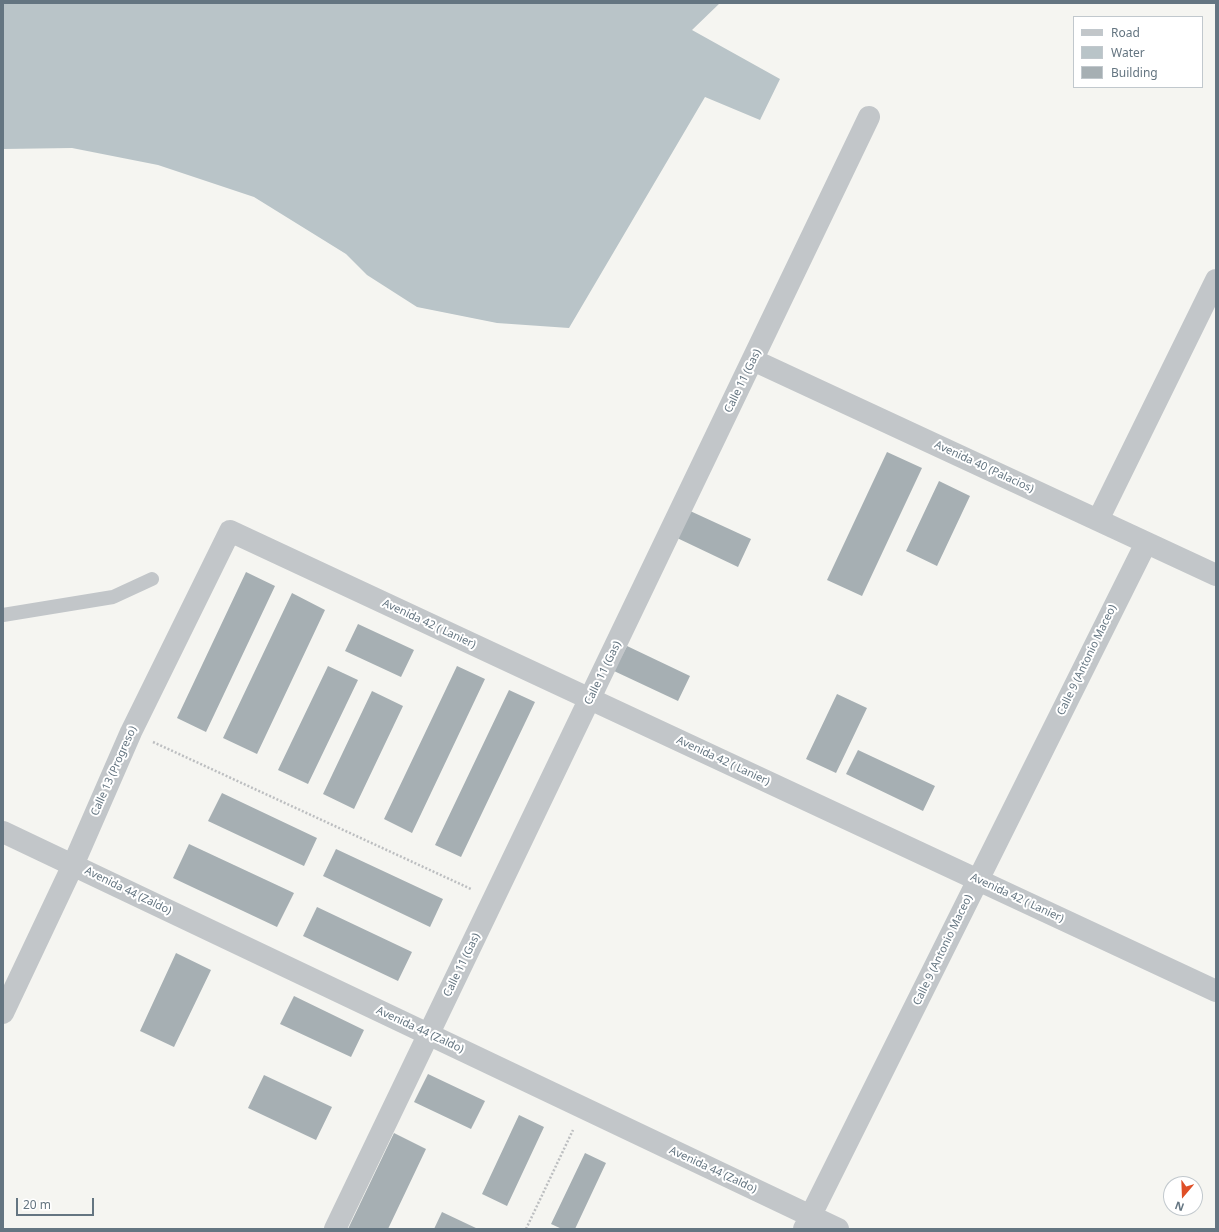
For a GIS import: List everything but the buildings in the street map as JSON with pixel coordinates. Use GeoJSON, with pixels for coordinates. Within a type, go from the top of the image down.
{"type":"FeatureCollection","features":[{"type":"Feature","properties":{"kind":"street","name":"Calle 11 (Gas)"},"geometry":{"type":"LineString","coordinates":[[335,1229],[869,116]]}},
{"type":"Feature","properties":{"kind":"street"},"geometry":{"type":"LineString","coordinates":[[1098,520],[1216,280]]}},
{"type":"Feature","properties":{"kind":"street","name":"Avenida 40 (Palacios)"},"geometry":{"type":"LineString","coordinates":[[752,360],[1216,575]]}},
{"type":"Feature","properties":{"kind":"street","name":"Avenida 42 ( Lanier)"},"geometry":{"type":"LineString","coordinates":[[230,531],[1216,991]]}},
{"type":"Feature","properties":{"kind":"street","name":"Calle 13 (Progreso)"},"geometry":{"type":"LineString","coordinates":[[3,1013],[73,865],[131,732],[230,531]]}},
{"type":"Feature","properties":{"kind":"street","name":"Calle 9 (Antonio Maceo)"},"geometry":{"type":"LineString","coordinates":[[808,1223],[1146,543]]}},
{"type":"Feature","properties":{"kind":"street","name":"Avenida 44 (Zaldo)"},"geometry":{"type":"LineString","coordinates":[[3,832],[584,1108],[808,1223],[838,1229]]}},
{"type":"Feature","properties":{"kind":"lane"},"geometry":{"type":"LineString","coordinates":[[3,615],[113,597],[152,579]]}},
{"type":"Feature","properties":{"kind":"path"},"geometry":{"type":"LineString","coordinates":[[131,732],[493,900]]}},
{"type":"Feature","properties":{"kind":"path"},"geometry":{"type":"LineString","coordinates":[[526,1229],[584,1108]]}},
{"type":"Feature","properties":{"kind":"water"},"geometry":{"type":"Polygon","coordinates":[[[3,3],[720,3],[692,30],[780,79],[760,120],[705,97],[569,328],[497,323],[417,307],[367,275],[346,254],[254,197],[158,165],[72,148],[3,149],[3,3]]]}}]}
